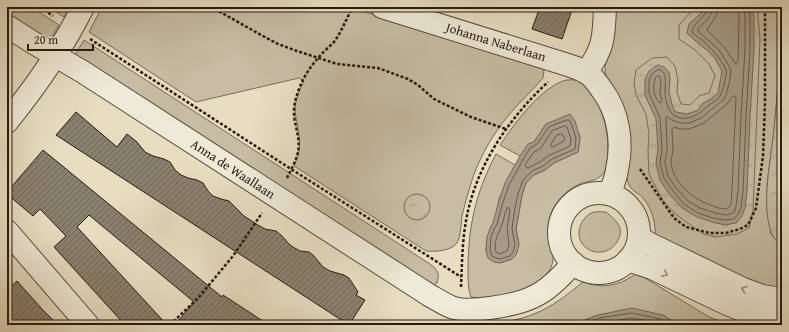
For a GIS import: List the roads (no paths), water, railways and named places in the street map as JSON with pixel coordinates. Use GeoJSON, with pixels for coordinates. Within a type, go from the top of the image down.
{"type":"FeatureCollection","features":[{"type":"Feature","properties":{"kind":"street"},"geometry":{"type":"LineString","coordinates":[[7,122],[27,98],[56,55],[83,7]]}},
{"type":"Feature","properties":{"kind":"street","name":"Johanna Naberlaan"},"geometry":{"type":"LineString","coordinates":[[382,7],[577,68]]}},
{"type":"Feature","properties":{"kind":"street"},"geometry":{"type":"LineString","coordinates":[[577,68],[593,62],[600,50],[603,39],[605,7]]}},
{"type":"Feature","properties":{"kind":"street","name":"Anna de Waallaan"},"geometry":{"type":"LineString","coordinates":[[7,26],[56,55],[451,308],[459,317]]}},
{"type":"Feature","properties":{"kind":"street"},"geometry":{"type":"LineString","coordinates":[[577,68],[592,76],[606,95],[612,106],[617,124],[619,134],[619,151],[617,170],[610,194]]}},
{"type":"Feature","properties":{"kind":"street"},"geometry":{"type":"LineString","coordinates":[[599,192],[610,194],[624,201],[633,210],[638,222],[639,237],[628,260],[621,267],[609,272],[596,273],[584,270],[573,263],[564,252],[560,239],[560,225],[565,212],[574,202],[586,195],[599,192]]}},
{"type":"Feature","properties":{"kind":"street"},"geometry":{"type":"LineString","coordinates":[[7,231],[88,325]]}},
{"type":"Feature","properties":{"kind":"street"},"geometry":{"type":"LineString","coordinates":[[639,237],[648,243],[740,288],[762,296],[782,299]]}},
{"type":"Feature","properties":{"kind":"street"},"geometry":{"type":"LineString","coordinates":[[628,260],[652,268],[752,314],[782,321]]}},
{"type":"Feature","properties":{"kind":"street"},"geometry":{"type":"LineString","coordinates":[[459,317],[482,309],[512,304],[532,298],[557,281],[573,263]]}},
{"type":"Feature","properties":{"kind":"water"},"geometry":{"type":"Polygon","coordinates":[[[705,7],[752,7],[754,16],[754,49],[745,208],[742,216],[736,223],[725,225],[697,217],[682,208],[669,194],[660,180],[656,163],[658,149],[656,119],[645,95],[645,79],[649,71],[658,65],[664,67],[669,72],[669,92],[673,108],[676,112],[687,114],[698,110],[703,103],[718,93],[722,71],[714,57],[687,33],[689,24],[705,7]]]}},
{"type":"Feature","properties":{"kind":"water"},"geometry":{"type":"Polygon","coordinates":[[[570,114],[575,121],[580,138],[578,152],[554,163],[545,170],[534,175],[526,183],[522,195],[516,229],[519,245],[516,255],[512,259],[500,263],[494,262],[488,258],[486,251],[487,237],[493,223],[505,183],[528,144],[534,142],[546,124],[570,114]]]}},
{"type":"Feature","properties":{"kind":"water"},"geometry":{"type":"Polygon","coordinates":[[[632,308],[663,315],[678,325],[572,325],[598,315],[632,308]]]}}]}
